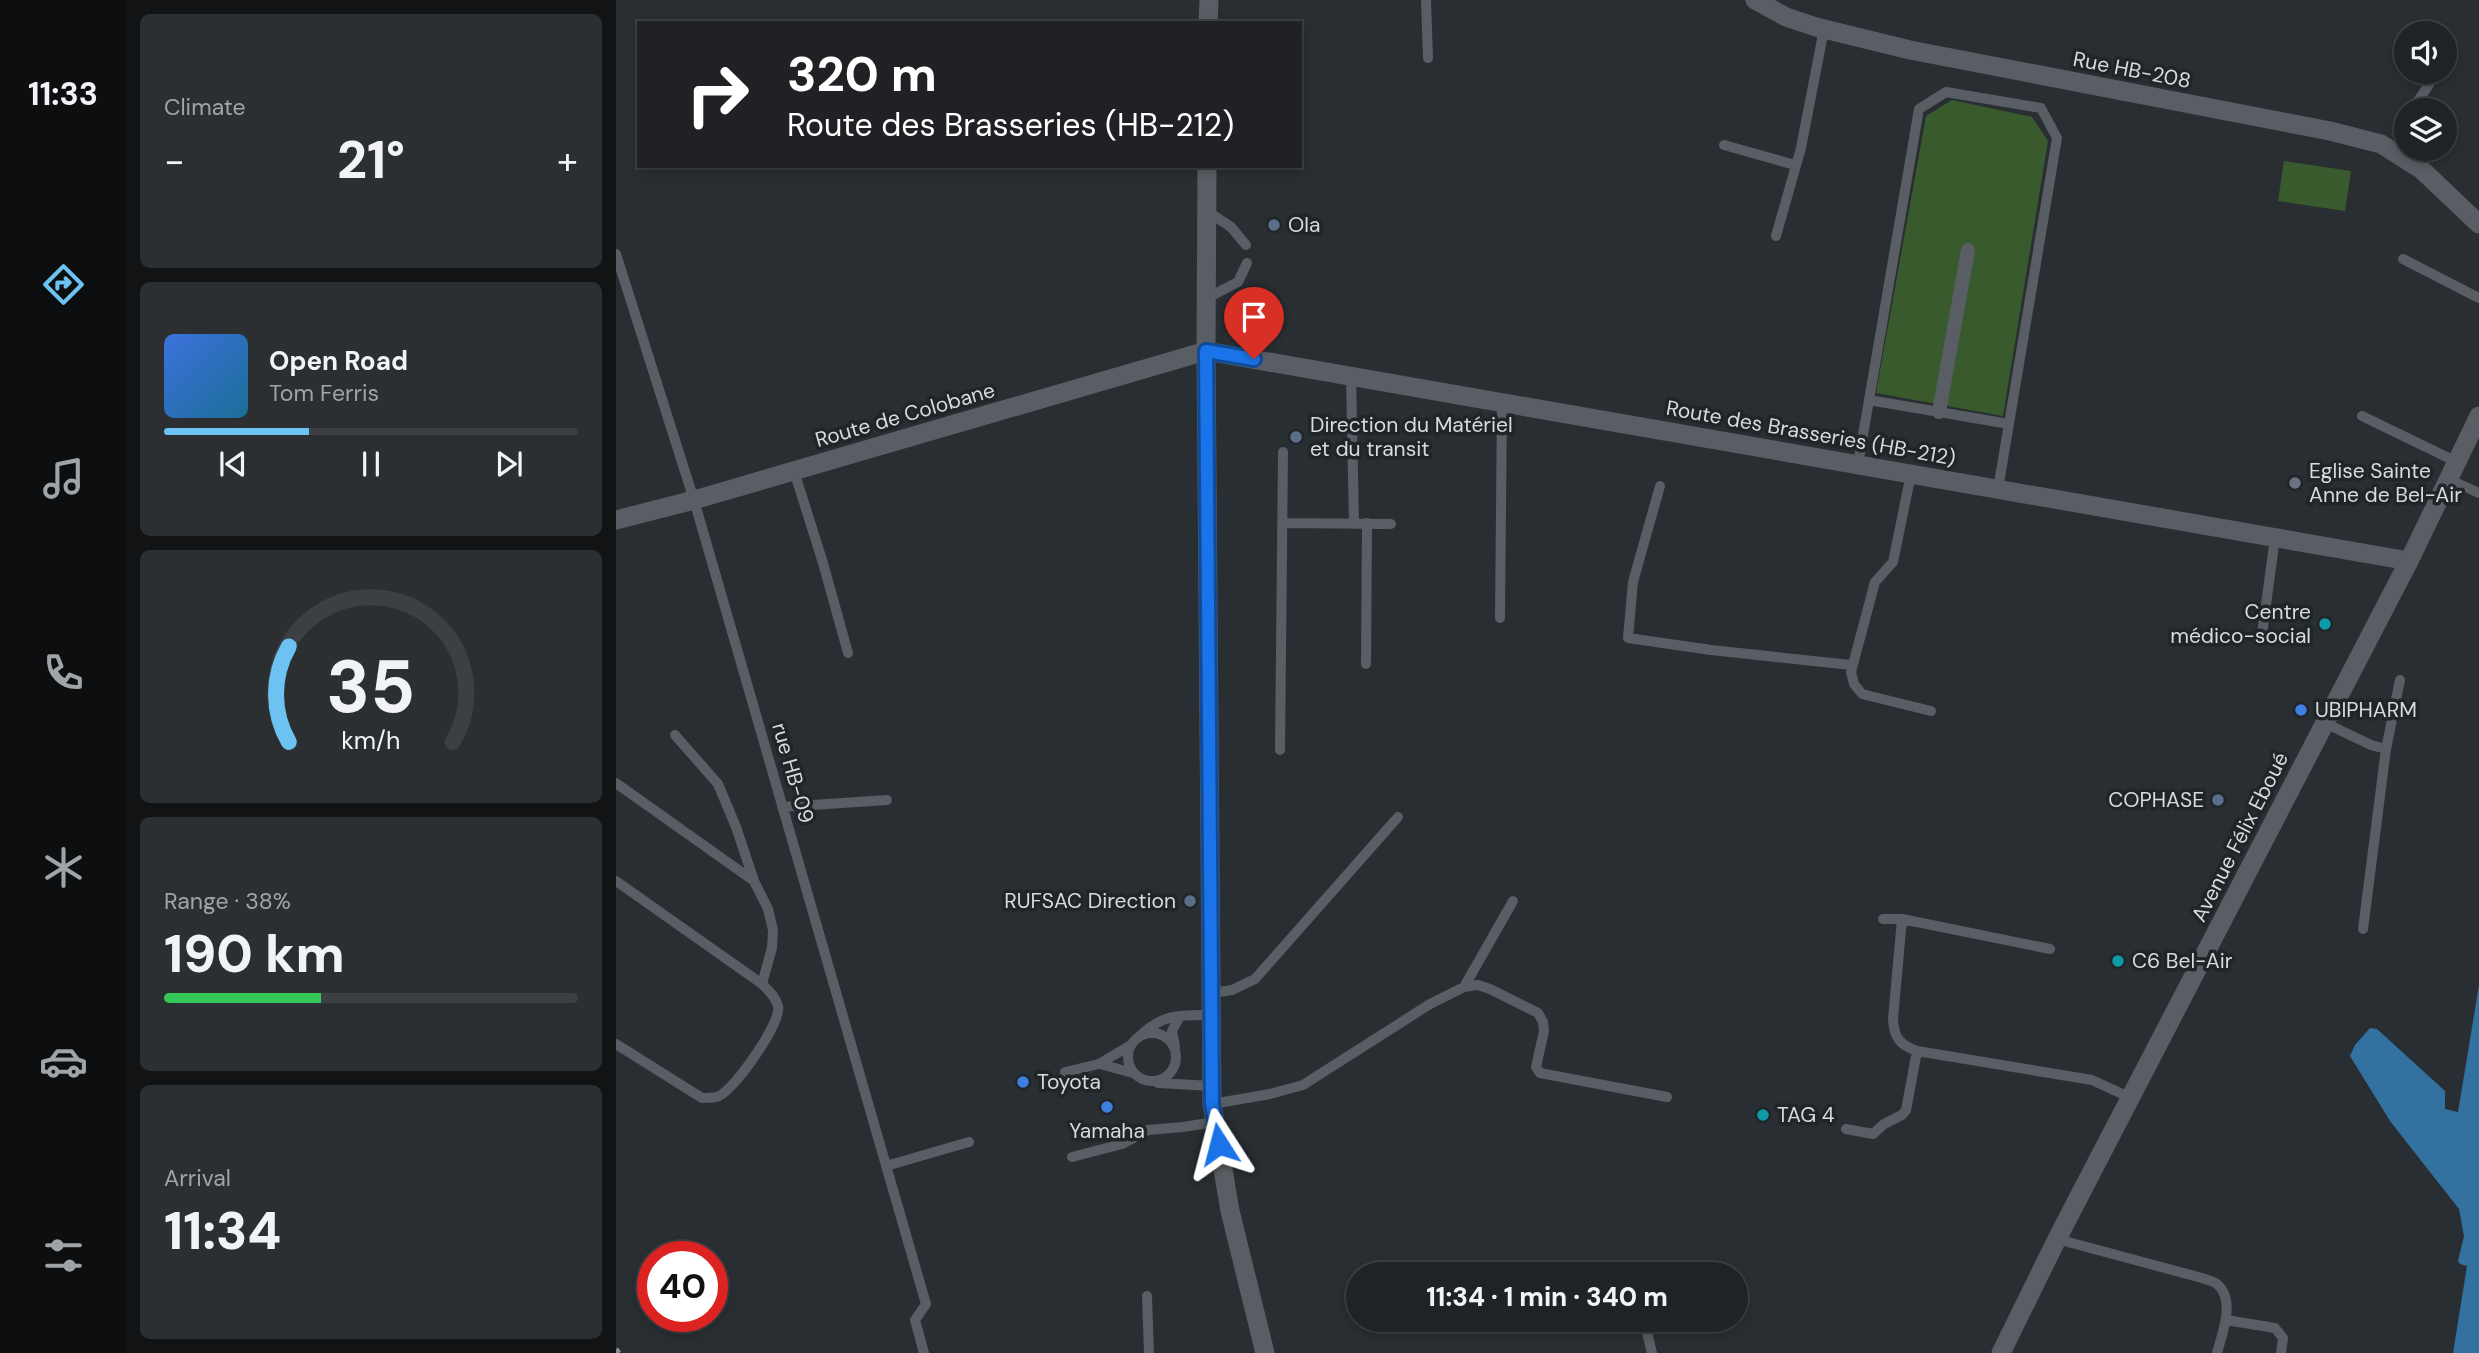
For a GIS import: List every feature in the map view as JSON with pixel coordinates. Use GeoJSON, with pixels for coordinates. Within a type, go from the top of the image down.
{"type":"FeatureCollection","features":[{"type":"Feature","properties":{"kind":"street"},"geometry":{"type":"LineString","coordinates":[[1208,21],[1209,0]]}},
{"type":"Feature","properties":{"kind":"street","name":"Rue HB-208"},"geometry":{"type":"LineString","coordinates":[[1755,0],[1786,17],[1910,50],[2330,131],[2381,144],[2394,152]]}},
{"type":"Feature","properties":{"kind":"street","name":"Rue HB-208"},"geometry":{"type":"LineString","coordinates":[[2408,161],[2422,170],[2479,224]]}},
{"type":"Feature","properties":{"kind":"street"},"geometry":{"type":"LineString","coordinates":[[1207,168],[1206,351],[1213,1104],[1230,1211],[1263,1353]]}},
{"type":"Feature","properties":{"kind":"street"},"geometry":{"type":"LineString","coordinates":[[1939,412],[1968,250]]}},
{"type":"Feature","properties":{"kind":"street","name":"Route de Colobane"},"geometry":{"type":"LineString","coordinates":[[616,520],[694,500],[1206,351]]}},
{"type":"Feature","properties":{"kind":"street","name":"Route des Brasseries (HB-212)"},"geometry":{"type":"LineString","coordinates":[[1206,351],[2409,561]]}},
{"type":"Feature","properties":{"kind":"street","name":"Avenue Félix Eboué"},"geometry":{"type":"LineString","coordinates":[[2001,1353],[2057,1239],[2409,561],[2479,416]]}},
{"type":"Feature","properties":{"kind":"lane"},"geometry":{"type":"LineString","coordinates":[[1426,0],[1428,58]]}},
{"type":"Feature","properties":{"kind":"lane"},"geometry":{"type":"LineString","coordinates":[[1776,236],[1801,149],[1824,29]]}},
{"type":"Feature","properties":{"kind":"lane"},"geometry":{"type":"LineString","coordinates":[[1858,464],[1919,109],[1946,92],[2041,108],[2057,138],[1998,489]]}},
{"type":"Feature","properties":{"kind":"lane"},"geometry":{"type":"LineString","coordinates":[[1724,145],[1795,165]]}},
{"type":"Feature","properties":{"kind":"lane"},"geometry":{"type":"LineString","coordinates":[[1206,211],[1231,227],[1246,244]]}},
{"type":"Feature","properties":{"kind":"lane","name":"rue HB-09"},"geometry":{"type":"LineString","coordinates":[[616,254],[694,500],[926,1304],[915,1320],[924,1353]]}},
{"type":"Feature","properties":{"kind":"lane"},"geometry":{"type":"LineString","coordinates":[[2403,259],[2479,298]]}},
{"type":"Feature","properties":{"kind":"lane"},"geometry":{"type":"LineString","coordinates":[[1206,298],[1238,282],[1247,263]]}},
{"type":"Feature","properties":{"kind":"lane"},"geometry":{"type":"LineString","coordinates":[[1351,375],[1354,524]]}},
{"type":"Feature","properties":{"kind":"lane"},"geometry":{"type":"LineString","coordinates":[[1869,400],[2009,424]]}},
{"type":"Feature","properties":{"kind":"lane"},"geometry":{"type":"LineString","coordinates":[[1500,618],[1502,402]]}},
{"type":"Feature","properties":{"kind":"lane"},"geometry":{"type":"LineString","coordinates":[[2362,416],[2453,470],[2479,493]]}},
{"type":"Feature","properties":{"kind":"lane"},"geometry":{"type":"LineString","coordinates":[[1280,750],[1283,452]]}},
{"type":"Feature","properties":{"kind":"lane"},"geometry":{"type":"LineString","coordinates":[[794,471],[848,653]]}},
{"type":"Feature","properties":{"kind":"lane"},"geometry":{"type":"LineString","coordinates":[[1911,474],[1893,562],[1875,582],[1851,665],[1854,684],[1862,694],[1931,711]]}},
{"type":"Feature","properties":{"kind":"lane"},"geometry":{"type":"LineString","coordinates":[[1660,486],[1633,582],[1628,638],[1851,665]]}},
{"type":"Feature","properties":{"kind":"lane"},"geometry":{"type":"LineString","coordinates":[[1282,523],[1391,524]]}},
{"type":"Feature","properties":{"kind":"lane"},"geometry":{"type":"LineString","coordinates":[[1366,664],[1367,523]]}},
{"type":"Feature","properties":{"kind":"lane"},"geometry":{"type":"LineString","coordinates":[[2262,634],[2275,538]]}},
{"type":"Feature","properties":{"kind":"lane"},"geometry":{"type":"LineString","coordinates":[[2363,929],[2386,749],[2400,680]]}},
{"type":"Feature","properties":{"kind":"lane"},"geometry":{"type":"LineString","coordinates":[[2325,723],[2371,745],[2386,749]]}},
{"type":"Feature","properties":{"kind":"lane"},"geometry":{"type":"LineString","coordinates":[[675,735],[718,784],[754,881],[768,909],[773,930],[772,948],[762,984]]}},
{"type":"Feature","properties":{"kind":"lane"},"geometry":{"type":"LineString","coordinates":[[616,783],[754,881]]}},
{"type":"Feature","properties":{"kind":"lane"},"geometry":{"type":"LineString","coordinates":[[782,807],[887,800]]}},
{"type":"Feature","properties":{"kind":"lane"},"geometry":{"type":"LineString","coordinates":[[1212,993],[1232,990],[1255,979],[1398,817]]}},
{"type":"Feature","properties":{"kind":"lane"},"geometry":{"type":"LineString","coordinates":[[616,881],[762,984],[779,1008],[775,1024],[736,1082],[718,1097],[702,1098],[616,1044]]}},
{"type":"Feature","properties":{"kind":"lane"},"geometry":{"type":"LineString","coordinates":[[1464,987],[1513,901]]}},
{"type":"Feature","properties":{"kind":"lane"},"geometry":{"type":"LineString","coordinates":[[1883,919],[1902,919],[2050,949]]}},
{"type":"Feature","properties":{"kind":"lane"},"geometry":{"type":"LineString","coordinates":[[1902,919],[1893,1025],[1899,1042],[1917,1051],[2092,1080],[2131,1098]]}},
{"type":"Feature","properties":{"kind":"lane"},"geometry":{"type":"LineString","coordinates":[[1072,1157],[1122,1144],[1148,1130],[1183,1128],[1213,1104],[1303,1085],[1430,1004],[1464,987],[1478,985],[1538,1013],[1544,1031],[1536,1067],[1540,1073],[1667,1097]]}},
{"type":"Feature","properties":{"kind":"lane"},"geometry":{"type":"LineString","coordinates":[[1065,1072],[1099,1064],[1131,1045],[1153,1024],[1163,1019],[1212,1015]]}},
{"type":"Feature","properties":{"kind":"lane"},"geometry":{"type":"LineString","coordinates":[[1150,1082],[1161,1080],[1172,1071],[1176,1061],[1172,1031],[1180,1016]]}},
{"type":"Feature","properties":{"kind":"lane"},"geometry":{"type":"LineString","coordinates":[[1140,1036],[1160,1034],[1171,1041],[1175,1050]]}},
{"type":"Feature","properties":{"kind":"lane"},"geometry":{"type":"LineString","coordinates":[[1131,1045],[1127,1055],[1128,1064],[1140,1079],[1213,1104]]}},
{"type":"Feature","properties":{"kind":"lane"},"geometry":{"type":"LineString","coordinates":[[1846,1129],[1873,1134],[1904,1113],[1909,1102],[1917,1051]]}},
{"type":"Feature","properties":{"kind":"lane"},"geometry":{"type":"LineString","coordinates":[[1099,1064],[1133,1073]]}},
{"type":"Feature","properties":{"kind":"lane"},"geometry":{"type":"LineString","coordinates":[[886,1166],[969,1142]]}},
{"type":"Feature","properties":{"kind":"lane"},"geometry":{"type":"LineString","coordinates":[[2057,1239],[2217,1284],[2226,1296],[2226,1320],[2217,1353]]}},
{"type":"Feature","properties":{"kind":"lane"},"geometry":{"type":"LineString","coordinates":[[1147,1296],[1149,1353]]}},
{"type":"Feature","properties":{"kind":"lane"},"geometry":{"type":"LineString","coordinates":[[2226,1320],[2275,1328],[2283,1338],[2281,1353]]}},
{"type":"Feature","properties":{"kind":"lane"},"geometry":{"type":"LineString","coordinates":[[1647,1332],[1652,1353]]}},
{"type":"Feature","properties":{"kind":"green space"},"geometry":{"type":"Polygon","coordinates":[[[1952,100],[2032,117],[2048,141],[2003,416],[1876,393],[1926,116],[1952,100]]]}},
{"type":"Feature","properties":{"kind":"green space"},"geometry":{"type":"Polygon","coordinates":[[[2284,161],[2351,171],[2345,211],[2278,201],[2284,161]]]}},
{"type":"Feature","properties":{"kind":"water"},"geometry":{"type":"Polygon","coordinates":[[[2479,985],[2479,1353],[2453,1353],[2467,1266],[2458,1261],[2464,1236],[2459,1209],[2390,1121],[2350,1056],[2355,1045],[2370,1028],[2377,1029],[2445,1091],[2445,1109],[2458,1112],[2479,985]]]}},
{"type":"Feature","properties":{"kind":"railway"},"geometry":{"type":"LineString","coordinates":[[616,1349],[619,1353]]}},
{"type":"Feature","properties":{"kind":"place","name":"Ola"},"geometry":{"type":"Point","coordinates":[1274,225]}},
{"type":"Feature","properties":{"kind":"place","name":"Direction du Matériel et du transit"},"geometry":{"type":"Point","coordinates":[1296,437]}},
{"type":"Feature","properties":{"kind":"place","name":"Eglise Sainte Anne de Bel-Air"},"geometry":{"type":"Point","coordinates":[2295,483]}},
{"type":"Feature","properties":{"kind":"place","name":"Centre médico-social"},"geometry":{"type":"Point","coordinates":[2325,624]}},
{"type":"Feature","properties":{"kind":"place","name":"UBIPHARM"},"geometry":{"type":"Point","coordinates":[2301,710]}},
{"type":"Feature","properties":{"kind":"place","name":"COPHASE"},"geometry":{"type":"Point","coordinates":[2218,800]}},
{"type":"Feature","properties":{"kind":"place","name":"RUFSAC Direction"},"geometry":{"type":"Point","coordinates":[1190,901]}},
{"type":"Feature","properties":{"kind":"place","name":"C6 Bel-Air"},"geometry":{"type":"Point","coordinates":[2118,961]}},
{"type":"Feature","properties":{"kind":"place","name":"Toyota"},"geometry":{"type":"Point","coordinates":[1023,1082]}},
{"type":"Feature","properties":{"kind":"place","name":"Yamaha"},"geometry":{"type":"Point","coordinates":[1107,1107]}},
{"type":"Feature","properties":{"kind":"place","name":"TAG 4"},"geometry":{"type":"Point","coordinates":[1763,1115]}},
{"type":"Feature","properties":{"kind":"route"},"geometry":{"type":"LineString","coordinates":[[1219,1144],[1212,1104],[1206,351],[1254,359]]}}]}
